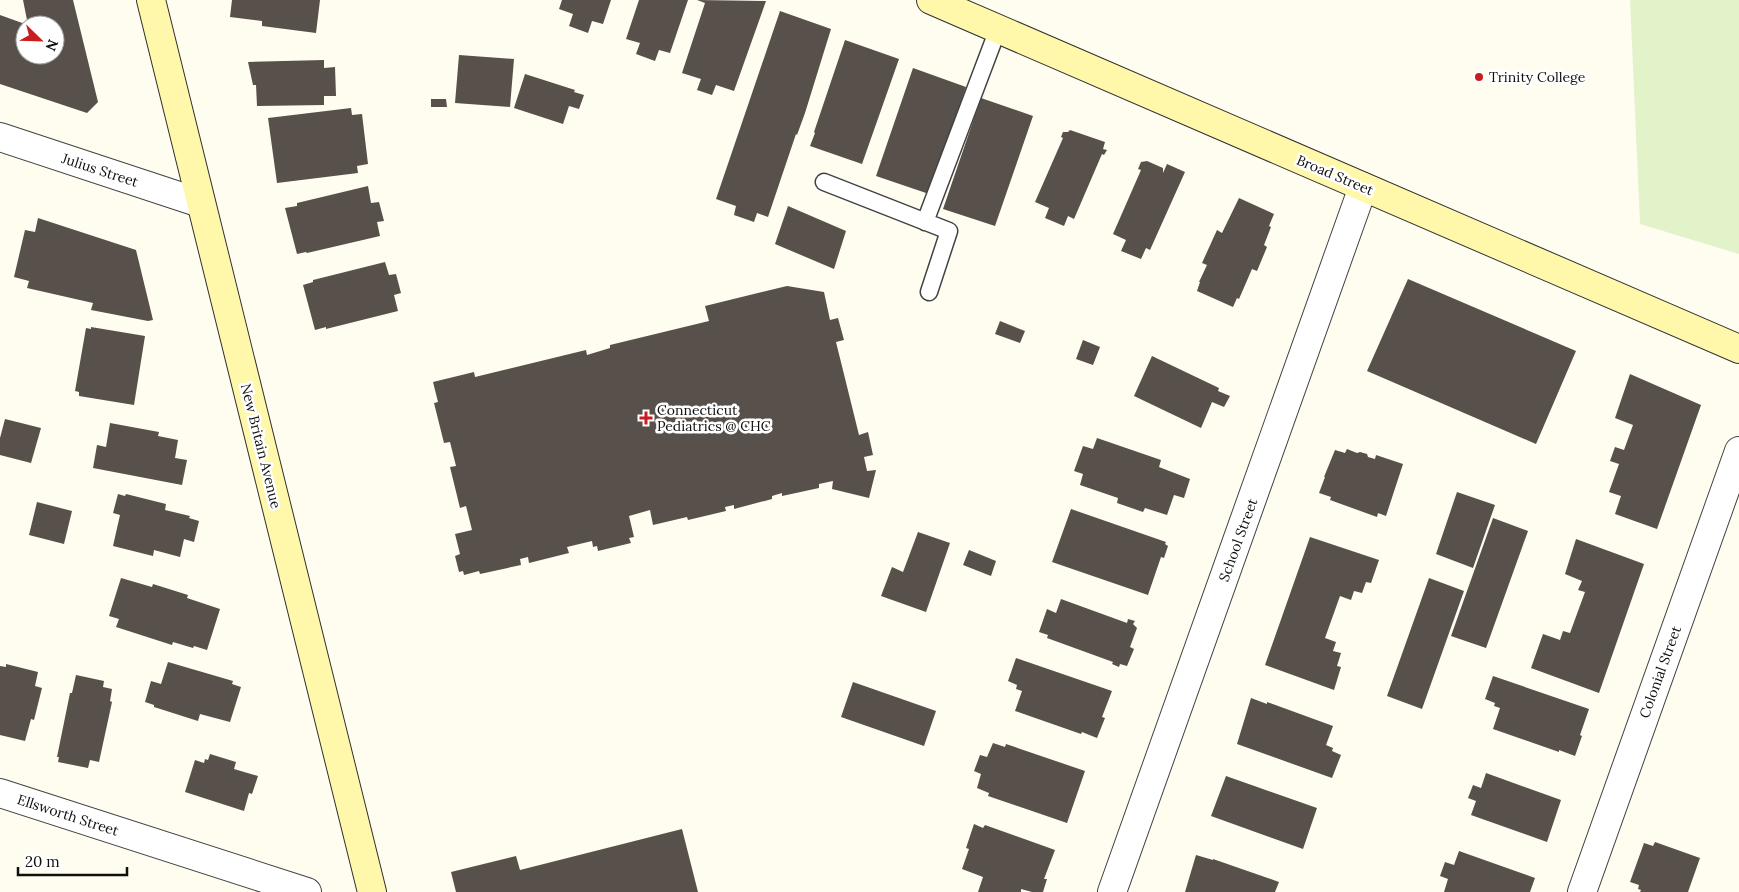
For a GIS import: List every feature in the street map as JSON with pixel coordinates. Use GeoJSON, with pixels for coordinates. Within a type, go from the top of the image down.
{"type":"FeatureCollection","features":[{"type":"Feature","properties":{"kind":"main road","name":"New Britain Avenue"},"geometry":{"type":"LineString","coordinates":[[151,0],[372,892]]}},
{"type":"Feature","properties":{"kind":"main road","name":"Broad Street"},"geometry":{"type":"LineString","coordinates":[[931,0],[1739,350]]}},
{"type":"Feature","properties":{"kind":"street","name":"Julius Street"},"geometry":{"type":"LineString","coordinates":[[0,137],[200,203]]}},
{"type":"Feature","properties":{"kind":"street","name":"School Street"},"geometry":{"type":"LineString","coordinates":[[1112,892],[1363,188]]}},
{"type":"Feature","properties":{"kind":"street","name":"Colonial Street"},"geometry":{"type":"LineString","coordinates":[[1582,892],[1739,451]]}},
{"type":"Feature","properties":{"kind":"street","name":"Ellsworth Street"},"geometry":{"type":"LineString","coordinates":[[0,793],[307,892]]}},
{"type":"Feature","properties":{"kind":"lane"},"geometry":{"type":"LineString","coordinates":[[925,222],[998,29]]}},
{"type":"Feature","properties":{"kind":"lane"},"geometry":{"type":"LineString","coordinates":[[824,182],[948,231],[929,292]]}},
{"type":"Feature","properties":{"kind":"green space"},"geometry":{"type":"Polygon","coordinates":[[[1630,0],[1739,0],[1739,254],[1640,224],[1630,0]]]}},
{"type":"Feature","properties":{"kind":"building"},"geometry":{"type":"Polygon","coordinates":[[[23,0],[73,0],[98,102],[87,113],[0,84],[0,15],[15,20],[15,65],[65,65],[65,15],[26,15],[23,0]]]}},
{"type":"Feature","properties":{"kind":"building"},"geometry":{"type":"Polygon","coordinates":[[[232,0],[320,0],[316,33],[262,26],[262,21],[230,17],[232,0]]]}},
{"type":"Feature","properties":{"kind":"building"},"geometry":{"type":"Polygon","coordinates":[[[562,0],[611,0],[603,24],[592,21],[588,33],[569,26],[573,14],[559,9],[562,0]]]}},
{"type":"Feature","properties":{"kind":"building"},"geometry":{"type":"Polygon","coordinates":[[[639,0],[688,0],[670,53],[659,50],[655,61],[636,54],[640,43],[626,39],[639,0]]]}},
{"type":"Feature","properties":{"kind":"building"},"geometry":{"type":"Polygon","coordinates":[[[697,0],[766,1],[734,91],[716,85],[712,95],[697,90],[701,79],[682,73],[705,3],[697,0]]]}},
{"type":"Feature","properties":{"kind":"building"},"geometry":{"type":"Polygon","coordinates":[[[780,11],[831,29],[805,113],[768,217],[757,213],[754,222],[734,215],[736,206],[716,199],[780,11]]]}},
{"type":"Feature","properties":{"kind":"building"},"geometry":{"type":"Polygon","coordinates":[[[845,40],[899,59],[862,164],[810,146],[845,40]]]}},
{"type":"Feature","properties":{"kind":"building"},"geometry":{"type":"Polygon","coordinates":[[[459,55],[514,59],[510,107],[455,103],[459,55]]]}},
{"type":"Feature","properties":{"kind":"building"},"geometry":{"type":"Polygon","coordinates":[[[324,60],[324,68],[335,67],[336,96],[324,96],[324,105],[257,106],[256,85],[253,85],[248,62],[324,60]]]}},
{"type":"Feature","properties":{"kind":"building"},"geometry":{"type":"Polygon","coordinates":[[[913,68],[966,87],[929,194],[876,176],[913,68]]]}},
{"type":"Feature","properties":{"kind":"building"},"geometry":{"type":"Polygon","coordinates":[[[525,74],[575,90],[574,92],[584,95],[579,109],[569,106],[563,124],[514,108],[525,74]]]}},
{"type":"Feature","properties":{"kind":"building"},"geometry":{"type":"Polygon","coordinates":[[[981,98],[1033,116],[995,226],[943,209],[981,98]]]}},
{"type":"Feature","properties":{"kind":"building"},"geometry":{"type":"Polygon","coordinates":[[[431,99],[446,99],[447,107],[431,107],[431,99]]]}},
{"type":"Feature","properties":{"kind":"building"},"geometry":{"type":"Polygon","coordinates":[[[351,108],[352,115],[362,114],[368,164],[357,166],[358,173],[277,183],[268,118],[351,108]]]}},
{"type":"Feature","properties":{"kind":"building"},"geometry":{"type":"Polygon","coordinates":[[[1070,130],[1105,142],[1103,149],[1107,150],[1104,155],[1102,154],[1074,219],[1068,216],[1064,226],[1045,218],[1049,208],[1035,202],[1063,138],[1061,137],[1063,132],[1070,130]]]}},
{"type":"Feature","properties":{"kind":"building"},"geometry":{"type":"Polygon","coordinates":[[[1147,161],[1163,168],[1163,173],[1167,164],[1185,172],[1150,250],[1146,248],[1141,259],[1121,251],[1126,240],[1113,234],[1141,170],[1138,169],[1141,162],[1147,161]]]}},
{"type":"Feature","properties":{"kind":"building"},"geometry":{"type":"Polygon","coordinates":[[[368,186],[371,203],[379,202],[384,221],[377,222],[380,236],[297,254],[285,208],[297,206],[297,203],[368,186]]]}},
{"type":"Feature","properties":{"kind":"building"},"geometry":{"type":"Polygon","coordinates":[[[1239,198],[1274,214],[1264,245],[1267,247],[1257,271],[1252,269],[1239,299],[1237,298],[1233,307],[1197,291],[1207,265],[1202,263],[1217,230],[1222,233],[1239,198]]]}},
{"type":"Feature","properties":{"kind":"building"},"geometry":{"type":"Polygon","coordinates":[[[788,206],[846,231],[834,269],[775,244],[788,206]]]}},
{"type":"Feature","properties":{"kind":"building"},"geometry":{"type":"Polygon","coordinates":[[[38,218],[136,250],[153,320],[148,321],[91,310],[93,303],[27,288],[29,281],[14,277],[25,230],[35,232],[38,218]]]}},
{"type":"Feature","properties":{"kind":"building"},"geometry":{"type":"Polygon","coordinates":[[[385,262],[389,275],[396,274],[401,293],[394,295],[398,311],[315,330],[303,285],[313,282],[313,280],[385,262]]]}},
{"type":"Feature","properties":{"kind":"building"},"geometry":{"type":"Polygon","coordinates":[[[1408,279],[1576,351],[1536,444],[1367,371],[1408,279]]]}},
{"type":"Feature","properties":{"kind":"building","name":"Connecticut Pediatrics @ CHC"},"geometry":{"type":"Polygon","coordinates":[[[787,286],[824,292],[830,320],[838,318],[844,340],[836,342],[859,435],[868,432],[873,455],[864,457],[867,471],[876,470],[869,498],[832,489],[833,481],[819,484],[819,488],[782,496],[782,493],[772,496],[772,499],[734,509],[734,505],[725,507],[726,511],[688,520],[687,517],[653,525],[650,510],[629,516],[634,537],[629,538],[631,543],[598,551],[597,546],[593,547],[592,541],[567,547],[569,553],[529,563],[528,557],[520,559],[521,565],[480,574],[479,571],[464,575],[463,571],[459,572],[455,556],[460,554],[455,534],[472,530],[466,506],[460,508],[450,467],[456,466],[450,442],[444,443],[434,403],[438,402],[433,382],[474,372],[475,377],[586,350],[587,355],[610,348],[610,345],[709,321],[705,306],[787,286]]]}},
{"type":"Feature","properties":{"kind":"building"},"geometry":{"type":"Polygon","coordinates":[[[1000,321],[1025,331],[1020,343],[995,334],[1000,321]]]}},
{"type":"Feature","properties":{"kind":"building"},"geometry":{"type":"Polygon","coordinates":[[[91,327],[145,336],[134,405],[79,396],[79,392],[75,391],[86,328],[91,329],[91,327]]]}},
{"type":"Feature","properties":{"kind":"building"},"geometry":{"type":"Polygon","coordinates":[[[1083,340],[1100,347],[1093,365],[1076,359],[1083,340]]]}},
{"type":"Feature","properties":{"kind":"building"},"geometry":{"type":"Polygon","coordinates":[[[1152,356],[1219,388],[1218,391],[1230,396],[1224,407],[1212,402],[1201,428],[1134,396],[1152,356]]]}},
{"type":"Feature","properties":{"kind":"building"},"geometry":{"type":"Polygon","coordinates":[[[1630,374],[1701,405],[1657,529],[1615,514],[1621,496],[1609,492],[1619,464],[1610,461],[1615,447],[1624,450],[1633,425],[1615,418],[1630,374]]]}},
{"type":"Feature","properties":{"kind":"building"},"geometry":{"type":"Polygon","coordinates":[[[5,419],[41,428],[31,463],[0,455],[0,438],[5,419]]]}},
{"type":"Feature","properties":{"kind":"building"},"geometry":{"type":"Polygon","coordinates":[[[110,423],[159,432],[158,436],[178,440],[175,458],[187,460],[182,485],[93,468],[97,445],[106,447],[110,423]]]}},
{"type":"Feature","properties":{"kind":"building"},"geometry":{"type":"Polygon","coordinates":[[[1097,438],[1161,460],[1159,467],[1190,479],[1184,498],[1174,495],[1167,515],[1145,508],[1143,512],[1117,503],[1118,498],[1080,485],[1083,474],[1074,471],[1083,446],[1093,449],[1097,438]]]}},
{"type":"Feature","properties":{"kind":"building"},"geometry":{"type":"Polygon","coordinates":[[[1347,449],[1367,454],[1368,457],[1375,459],[1376,455],[1403,464],[1386,516],[1378,513],[1377,517],[1330,500],[1331,497],[1319,493],[1335,450],[1345,453],[1347,449]]]}},
{"type":"Feature","properties":{"kind":"building"},"geometry":{"type":"Polygon","coordinates":[[[1457,492],[1495,505],[1473,568],[1436,554],[1457,492]]]}},
{"type":"Feature","properties":{"kind":"building"},"geometry":{"type":"Polygon","coordinates":[[[118,494],[125,496],[126,494],[166,504],[165,510],[190,516],[189,518],[199,521],[194,542],[184,539],[180,557],[154,550],[153,556],[113,546],[120,515],[113,513],[118,494]]]}},
{"type":"Feature","properties":{"kind":"building"},"geometry":{"type":"Polygon","coordinates":[[[37,502],[72,511],[64,544],[29,535],[37,502]]]}},
{"type":"Feature","properties":{"kind":"building"},"geometry":{"type":"Polygon","coordinates":[[[1071,509],[1166,542],[1165,544],[1168,546],[1164,558],[1161,557],[1148,595],[1052,562],[1071,509]]]}},
{"type":"Feature","properties":{"kind":"building"},"geometry":{"type":"Polygon","coordinates":[[[1493,518],[1528,531],[1486,648],[1451,636],[1493,518]]]}},
{"type":"Feature","properties":{"kind":"building"},"geometry":{"type":"Polygon","coordinates":[[[918,532],[950,543],[926,612],[881,596],[892,567],[903,572],[918,532]]]}},
{"type":"Feature","properties":{"kind":"building"},"geometry":{"type":"Polygon","coordinates":[[[1310,537],[1379,560],[1371,583],[1366,582],[1362,593],[1354,591],[1351,600],[1340,596],[1325,638],[1336,642],[1333,651],[1341,653],[1337,666],[1341,667],[1334,690],[1265,665],[1310,537]]]}},
{"type":"Feature","properties":{"kind":"building"},"geometry":{"type":"Polygon","coordinates":[[[1576,539],[1644,564],[1599,693],[1531,668],[1543,634],[1560,640],[1563,631],[1570,633],[1585,592],[1578,590],[1582,581],[1565,574],[1576,539]]]}},
{"type":"Feature","properties":{"kind":"building"},"geometry":{"type":"Polygon","coordinates":[[[969,550],[996,561],[991,576],[963,565],[969,550]]]}},
{"type":"Feature","properties":{"kind":"building"},"geometry":{"type":"Polygon","coordinates":[[[121,578],[152,587],[153,584],[188,595],[187,598],[220,609],[207,650],[173,642],[172,645],[116,627],[119,619],[109,616],[121,578]]]}},
{"type":"Feature","properties":{"kind":"building"},"geometry":{"type":"Polygon","coordinates":[[[1429,578],[1464,591],[1422,709],[1387,696],[1429,578]]]}},
{"type":"Feature","properties":{"kind":"building"},"geometry":{"type":"Polygon","coordinates":[[[1061,599],[1127,623],[1128,619],[1135,621],[1133,624],[1137,628],[1130,647],[1134,649],[1127,666],[1120,664],[1119,667],[1112,664],[1113,662],[1047,638],[1048,635],[1039,632],[1047,609],[1056,613],[1061,599]]]}},
{"type":"Feature","properties":{"kind":"building"},"geometry":{"type":"Polygon","coordinates":[[[1016,658],[1112,691],[1102,717],[1105,718],[1097,738],[1015,711],[1022,691],[1016,689],[1017,685],[1008,681],[1016,658]]]}},
{"type":"Feature","properties":{"kind":"building"},"geometry":{"type":"Polygon","coordinates":[[[168,662],[233,681],[232,684],[241,687],[230,722],[200,714],[198,721],[154,707],[154,705],[145,702],[151,681],[161,684],[168,662]]]}},
{"type":"Feature","properties":{"kind":"building"},"geometry":{"type":"Polygon","coordinates":[[[6,664],[38,672],[35,686],[42,688],[34,720],[31,719],[25,741],[0,735],[0,666],[6,667],[6,664]]]}},
{"type":"Feature","properties":{"kind":"building"},"geometry":{"type":"Polygon","coordinates":[[[76,675],[104,681],[103,687],[112,689],[110,701],[112,702],[99,762],[90,760],[88,768],[58,762],[59,757],[57,757],[70,693],[72,693],[76,675]]]}},
{"type":"Feature","properties":{"kind":"building"},"geometry":{"type":"Polygon","coordinates":[[[1493,676],[1589,709],[1575,756],[1493,729],[1500,708],[1494,706],[1495,703],[1485,699],[1493,676]]]}},
{"type":"Feature","properties":{"kind":"building"},"geometry":{"type":"Polygon","coordinates":[[[853,682],[936,711],[924,746],[841,717],[853,682]]]}},
{"type":"Feature","properties":{"kind":"building"},"geometry":{"type":"Polygon","coordinates":[[[1251,698],[1333,726],[1326,745],[1333,748],[1332,751],[1341,755],[1332,778],[1237,744],[1251,698]]]}},
{"type":"Feature","properties":{"kind":"building"},"geometry":{"type":"Polygon","coordinates":[[[993,743],[1005,747],[1006,744],[1085,771],[1067,823],[988,796],[989,793],[977,788],[981,774],[974,771],[980,755],[987,757],[993,743]]]}},
{"type":"Feature","properties":{"kind":"building"},"geometry":{"type":"Polygon","coordinates":[[[210,754],[236,762],[234,769],[258,776],[252,794],[249,793],[244,811],[185,792],[195,760],[204,763],[205,759],[208,760],[210,754]]]}},
{"type":"Feature","properties":{"kind":"building"},"geometry":{"type":"Polygon","coordinates":[[[1486,773],[1561,800],[1547,842],[1471,815],[1476,801],[1468,798],[1473,785],[1481,788],[1486,773]]]}},
{"type":"Feature","properties":{"kind":"building"},"geometry":{"type":"Polygon","coordinates":[[[1226,776],[1317,808],[1303,849],[1211,816],[1226,776]]]}},
{"type":"Feature","properties":{"kind":"building"},"geometry":{"type":"Polygon","coordinates":[[[974,824],[983,828],[985,825],[1055,850],[1044,879],[1047,879],[1043,892],[1021,889],[1021,892],[978,892],[983,877],[962,869],[969,849],[966,848],[974,824]]]}},
{"type":"Feature","properties":{"kind":"building"},"geometry":{"type":"Polygon","coordinates":[[[682,829],[698,892],[456,892],[451,872],[516,856],[520,870],[682,829]]]}},
{"type":"Feature","properties":{"kind":"building"},"geometry":{"type":"Polygon","coordinates":[[[1655,842],[1700,858],[1688,892],[1640,892],[1641,890],[1638,889],[1639,885],[1630,882],[1644,843],[1653,846],[1655,842]]]}},
{"type":"Feature","properties":{"kind":"building"},"geometry":{"type":"Polygon","coordinates":[[[1459,851],[1535,878],[1530,892],[1444,892],[1448,879],[1440,876],[1445,862],[1454,865],[1459,851]]]}},
{"type":"Feature","properties":{"kind":"building"},"geometry":{"type":"Polygon","coordinates":[[[1196,855],[1279,882],[1275,892],[1185,892],[1196,855]]]}},
{"type":"Feature","properties":{"kind":"place","name":"Trinity College"},"geometry":{"type":"Point","coordinates":[1479,77]}},
{"type":"Feature","properties":{"kind":"place","name":"Connecticut Pediatrics @ CHC"},"geometry":{"type":"Point","coordinates":[646,418]}}]}
